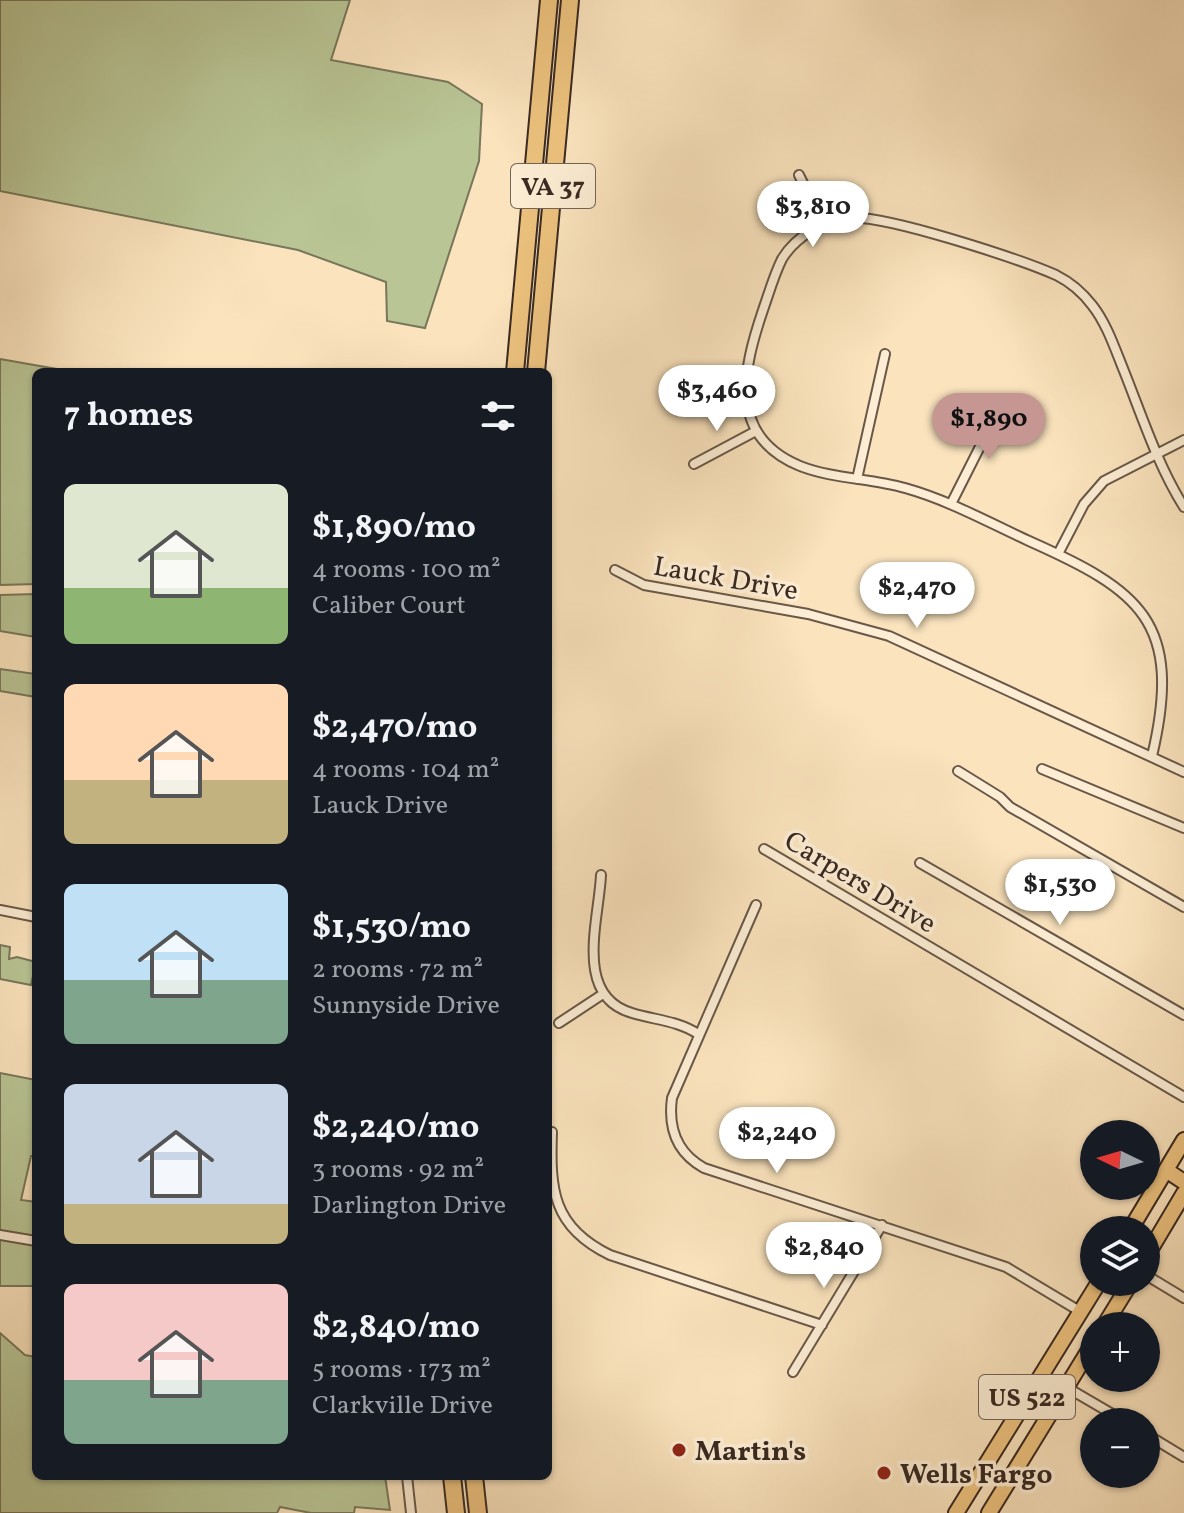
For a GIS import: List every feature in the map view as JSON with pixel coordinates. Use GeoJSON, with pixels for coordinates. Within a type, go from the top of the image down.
{"type":"FeatureCollection","features":[{"type":"Feature","properties":{"kind":"highway","name":"VA 37"},"geometry":{"type":"LineString","coordinates":[[515,368],[549,0]]}},
{"type":"Feature","properties":{"kind":"highway","name":"VA 37"},"geometry":{"type":"LineString","coordinates":[[536,368],[570,0]]}},
{"type":"Feature","properties":{"kind":"highway"},"geometry":{"type":"LineString","coordinates":[[452,1480],[456,1513]]}},
{"type":"Feature","properties":{"kind":"highway"},"geometry":{"type":"LineString","coordinates":[[474,1482],[479,1513]]}},
{"type":"Feature","properties":{"kind":"main road"},"geometry":{"type":"LineString","coordinates":[[1138,1216],[1184,1140]]}},
{"type":"Feature","properties":{"kind":"main road"},"geometry":{"type":"LineString","coordinates":[[1166,1170],[1184,1182]]}},
{"type":"Feature","properties":{"kind":"main road"},"geometry":{"type":"LineString","coordinates":[[1160,1233],[1184,1193]]}},
{"type":"Feature","properties":{"kind":"main road","name":"US 522"},"geometry":{"type":"LineString","coordinates":[[1081,1312],[1091,1296]]}},
{"type":"Feature","properties":{"kind":"main road","name":"US 522"},"geometry":{"type":"LineString","coordinates":[[956,1513],[1080,1314]]}},
{"type":"Feature","properties":{"kind":"main road","name":"US 522"},"geometry":{"type":"LineString","coordinates":[[989,1513],[1080,1364]]}},
{"type":"Feature","properties":{"kind":"street"},"geometry":{"type":"LineString","coordinates":[[799,175],[823,224]]}},
{"type":"Feature","properties":{"kind":"street"},"geometry":{"type":"LineString","coordinates":[[1163,629],[1150,609],[1129,590],[1058,554],[951,504],[903,487],[816,471],[790,461],[756,431],[745,385],[749,352],[783,258],[804,236],[823,224],[846,218],[878,219],[1040,269],[1071,284],[1095,308],[1108,332],[1157,453],[1184,507]]}},
{"type":"Feature","properties":{"kind":"street"},"geometry":{"type":"LineString","coordinates":[[857,479],[885,354]]}},
{"type":"Feature","properties":{"kind":"street"},"geometry":{"type":"LineString","coordinates":[[951,504],[1000,407]]}},
{"type":"Feature","properties":{"kind":"street"},"geometry":{"type":"LineString","coordinates":[[694,464],[756,431]]}},
{"type":"Feature","properties":{"kind":"street"},"geometry":{"type":"LineString","coordinates":[[1058,554],[1094,490],[1115,473],[1184,440]]}},
{"type":"Feature","properties":{"kind":"street","name":"Lauck Drive"},"geometry":{"type":"LineString","coordinates":[[615,570],[644,585],[808,614],[889,636],[1184,772]]}},
{"type":"Feature","properties":{"kind":"street"},"geometry":{"type":"LineString","coordinates":[[1152,756],[1172,706]]}},
{"type":"Feature","properties":{"kind":"street"},"geometry":{"type":"LineString","coordinates":[[1042,769],[1184,828]]}},
{"type":"Feature","properties":{"kind":"street"},"geometry":{"type":"LineString","coordinates":[[958,771],[1000,797],[1010,807],[1184,907]]}},
{"type":"Feature","properties":{"kind":"street","name":"Carpers Drive"},"geometry":{"type":"LineString","coordinates":[[764,849],[1184,1097]]}},
{"type":"Feature","properties":{"kind":"street"},"geometry":{"type":"LineString","coordinates":[[920,863],[1184,1015]]}},
{"type":"Feature","properties":{"kind":"street"},"geometry":{"type":"LineString","coordinates":[[601,875],[594,967],[603,994],[622,1010],[683,1025],[698,1034]]}},
{"type":"Feature","properties":{"kind":"street"},"geometry":{"type":"LineString","coordinates":[[756,905],[698,1034],[670,1109],[673,1130],[685,1155],[704,1168],[1006,1267],[1081,1312]]}},
{"type":"Feature","properties":{"kind":"street"},"geometry":{"type":"LineString","coordinates":[[0,910],[32,916]]}},
{"type":"Feature","properties":{"kind":"street"},"geometry":{"type":"LineString","coordinates":[[559,1023],[603,994]]}},
{"type":"Feature","properties":{"kind":"street"},"geometry":{"type":"LineString","coordinates":[[552,1132],[552,1177],[556,1200],[565,1220],[588,1243],[610,1255],[822,1325]]}},
{"type":"Feature","properties":{"kind":"street"},"geometry":{"type":"LineString","coordinates":[[793,1372],[882,1225]]}},
{"type":"Feature","properties":{"kind":"street"},"geometry":{"type":"LineString","coordinates":[[0,1235],[32,1240]]}},
{"type":"Feature","properties":{"kind":"street"},"geometry":{"type":"LineString","coordinates":[[1160,1283],[1184,1298]]}},
{"type":"Feature","properties":{"kind":"street"},"geometry":{"type":"LineString","coordinates":[[1066,1387],[1102,1408]]}},
{"type":"Feature","properties":{"kind":"street"},"geometry":{"type":"LineString","coordinates":[[1160,1442],[1184,1457]]}},
{"type":"Feature","properties":{"kind":"street"},"geometry":{"type":"LineString","coordinates":[[407,1480],[411,1513]]}},
{"type":"Feature","properties":{"kind":"green space"},"geometry":{"type":"Polygon","coordinates":[[[0,0],[350,0],[331,60],[448,82],[482,104],[479,161],[425,328],[387,321],[386,282],[298,250],[0,191],[0,0]]]}},
{"type":"Feature","properties":{"kind":"green space"},"geometry":{"type":"Polygon","coordinates":[[[0,359],[51,368],[32,368],[32,584],[0,585],[0,359]]]}},
{"type":"Feature","properties":{"kind":"green space"},"geometry":{"type":"Polygon","coordinates":[[[32,594],[32,636],[0,631],[0,595],[32,594]]]}},
{"type":"Feature","properties":{"kind":"green space"},"geometry":{"type":"Polygon","coordinates":[[[0,669],[32,673],[32,696],[0,691],[0,669]]]}},
{"type":"Feature","properties":{"kind":"green space"},"geometry":{"type":"Polygon","coordinates":[[[0,945],[10,947],[9,959],[17,957],[32,961],[31,985],[0,979],[0,945]]]}},
{"type":"Feature","properties":{"kind":"green space"},"geometry":{"type":"Polygon","coordinates":[[[0,1073],[32,1079],[32,1156],[21,1200],[32,1201],[32,1286],[0,1286],[0,1073]]]}},
{"type":"Feature","properties":{"kind":"green space"},"geometry":{"type":"Polygon","coordinates":[[[0,1333],[25,1355],[32,1356],[32,1480],[386,1480],[390,1510],[355,1507],[354,1513],[311,1513],[280,1507],[277,1513],[0,1513],[0,1333]]]}},
{"type":"Feature","properties":{"kind":"place","name":"Martin's"},"geometry":{"type":"Point","coordinates":[679,1450]}},
{"type":"Feature","properties":{"kind":"place","name":"Wells Fargo"},"geometry":{"type":"Point","coordinates":[884,1473]}}]}
